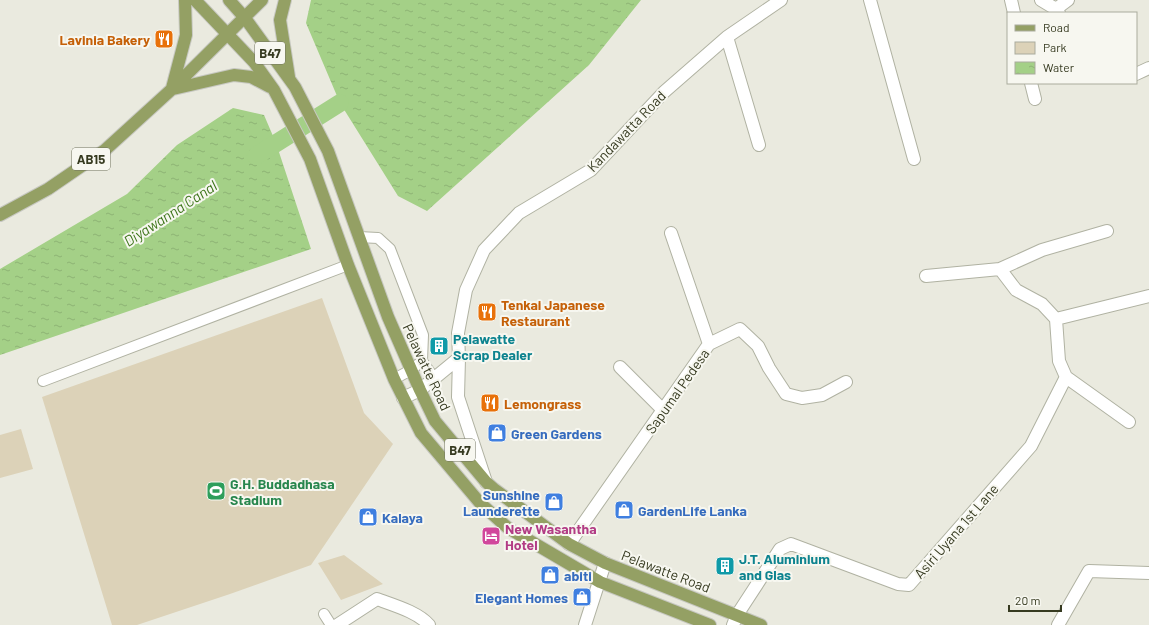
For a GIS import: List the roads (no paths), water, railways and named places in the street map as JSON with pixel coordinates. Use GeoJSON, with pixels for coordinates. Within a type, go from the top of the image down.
{"type":"FeatureCollection","features":[{"type":"Feature","properties":{"kind":"main road"},"geometry":{"type":"LineString","coordinates":[[185,0],[186,35],[172,89],[234,75],[250,77],[276,93]]}},
{"type":"Feature","properties":{"kind":"main road","name":"B47"},"geometry":{"type":"LineString","coordinates":[[195,0],[254,62],[276,93],[310,159],[348,265],[394,379],[421,433],[480,503],[508,528],[600,582],[710,625]]}},
{"type":"Feature","properties":{"kind":"main road","name":"Pelawatte Road"},"geometry":{"type":"LineString","coordinates":[[229,0],[245,18],[292,84],[328,152],[388,317],[435,421],[486,482],[569,544],[605,563],[735,620],[761,625]]}},
{"type":"Feature","properties":{"kind":"main road","name":"AB15"},"geometry":{"type":"LineString","coordinates":[[0,215],[48,189],[105,150],[172,89],[262,0]]}},
{"type":"Feature","properties":{"kind":"main road"},"geometry":{"type":"LineString","coordinates":[[285,0],[280,20],[292,84]]}},
{"type":"Feature","properties":{"kind":"street","name":"Kandawatta Road"},"geometry":{"type":"LineString","coordinates":[[486,482],[458,397],[458,333],[466,290],[484,250],[519,213],[591,170],[664,92],[727,37],[781,0]]}},
{"type":"Feature","properties":{"kind":"street"},"geometry":{"type":"LineString","coordinates":[[870,0],[914,159]]}},
{"type":"Feature","properties":{"kind":"street"},"geometry":{"type":"LineString","coordinates":[[1011,0],[1014,12]]}},
{"type":"Feature","properties":{"kind":"street"},"geometry":{"type":"LineString","coordinates":[[1041,0],[1057,11],[1068,0]]}},
{"type":"Feature","properties":{"kind":"street"},"geometry":{"type":"LineString","coordinates":[[727,37],[759,144]]}},
{"type":"Feature","properties":{"kind":"street"},"geometry":{"type":"LineString","coordinates":[[1137,74],[1149,68]]}},
{"type":"Feature","properties":{"kind":"street"},"geometry":{"type":"LineString","coordinates":[[1031,84],[1035,99]]}},
{"type":"Feature","properties":{"kind":"street"},"geometry":{"type":"LineString","coordinates":[[926,276],[1000,269],[1042,250],[1107,231]]}},
{"type":"Feature","properties":{"kind":"street"},"geometry":{"type":"LineString","coordinates":[[671,233],[709,344]]}},
{"type":"Feature","properties":{"kind":"street"},"geometry":{"type":"LineString","coordinates":[[1000,269],[1016,290],[1042,304],[1056,319],[1059,361],[1066,377],[1129,422]]}},
{"type":"Feature","properties":{"kind":"street"},"geometry":{"type":"LineString","coordinates":[[1056,319],[1149,296]]}},
{"type":"Feature","properties":{"kind":"street","name":"Sapumal Pedesa"},"geometry":{"type":"LineString","coordinates":[[569,544],[709,344],[740,329],[758,346],[769,368],[786,394],[802,398],[822,395],[846,382]]}},
{"type":"Feature","properties":{"kind":"street"},"geometry":{"type":"LineString","coordinates":[[403,398],[420,390],[459,358]]}},
{"type":"Feature","properties":{"kind":"street"},"geometry":{"type":"LineString","coordinates":[[620,367],[664,410]]}},
{"type":"Feature","properties":{"kind":"street","name":"Asiri Uyana 1st Lane"},"geometry":{"type":"LineString","coordinates":[[735,620],[780,549],[791,544],[898,584],[909,585],[1031,446],[1066,377]]}},
{"type":"Feature","properties":{"kind":"street"},"geometry":{"type":"LineString","coordinates":[[585,625],[605,563]]}},
{"type":"Feature","properties":{"kind":"street"},"geometry":{"type":"LineString","coordinates":[[1058,625],[1089,571],[1149,573]]}},
{"type":"Feature","properties":{"kind":"street"},"geometry":{"type":"LineString","coordinates":[[337,625],[376,599],[424,619],[429,625]]}},
{"type":"Feature","properties":{"kind":"lane"},"geometry":{"type":"LineString","coordinates":[[359,237],[378,238],[390,249],[424,335],[422,361],[434,378]]}},
{"type":"Feature","properties":{"kind":"lane"},"geometry":{"type":"LineString","coordinates":[[43,381],[348,265]]}},
{"type":"Feature","properties":{"kind":"lane"},"geometry":{"type":"LineString","coordinates":[[394,379],[411,370],[422,361]]}},
{"type":"Feature","properties":{"kind":"lane"},"geometry":{"type":"LineString","coordinates":[[324,614],[331,625]]}},
{"type":"Feature","properties":{"kind":"water"},"geometry":{"type":"Polygon","coordinates":[[[311,0],[641,0],[589,65],[427,211],[398,196],[340,103],[306,23],[311,0]]]}},
{"type":"Feature","properties":{"kind":"water"},"geometry":{"type":"Polygon","coordinates":[[[233,108],[264,115],[276,143],[311,249],[0,355],[0,269],[127,194],[177,145],[233,108]]]}},
{"type":"Feature","properties":{"kind":"waterway","name":"Diyawanna Canal"},"geometry":{"type":"LineString","coordinates":[[256,156],[340,103]]}},
{"type":"Feature","properties":{"kind":"place","name":"Lavinia Bakery"},"geometry":{"type":"Point","coordinates":[164,39]}},
{"type":"Feature","properties":{"kind":"place","name":"Tenkai Japanese Restaurant"},"geometry":{"type":"Point","coordinates":[487,312]}},
{"type":"Feature","properties":{"kind":"place","name":"Pelawatte Scrap Dealer"},"geometry":{"type":"Point","coordinates":[439,346]}},
{"type":"Feature","properties":{"kind":"place","name":"Lemongrass"},"geometry":{"type":"Point","coordinates":[490,403]}},
{"type":"Feature","properties":{"kind":"place","name":"Green Gardens"},"geometry":{"type":"Point","coordinates":[497,433]}},
{"type":"Feature","properties":{"kind":"place","name":"G.H. Buddadhasa Stadium"},"geometry":{"type":"Point","coordinates":[216,491]}},
{"type":"Feature","properties":{"kind":"place","name":"Sunshine Launderette"},"geometry":{"type":"Point","coordinates":[554,502]}},
{"type":"Feature","properties":{"kind":"place","name":"GardenLife Lanka"},"geometry":{"type":"Point","coordinates":[624,510]}},
{"type":"Feature","properties":{"kind":"place","name":"Kalaya"},"geometry":{"type":"Point","coordinates":[368,517]}},
{"type":"Feature","properties":{"kind":"place","name":"New Wasantha Hotel"},"geometry":{"type":"Point","coordinates":[491,536]}},
{"type":"Feature","properties":{"kind":"place","name":"J.T. Aluminium and Glas"},"geometry":{"type":"Point","coordinates":[725,566]}},
{"type":"Feature","properties":{"kind":"place","name":"abiti"},"geometry":{"type":"Point","coordinates":[550,575]}},
{"type":"Feature","properties":{"kind":"place","name":"Elegant Homes"},"geometry":{"type":"Point","coordinates":[582,597]}}]}
